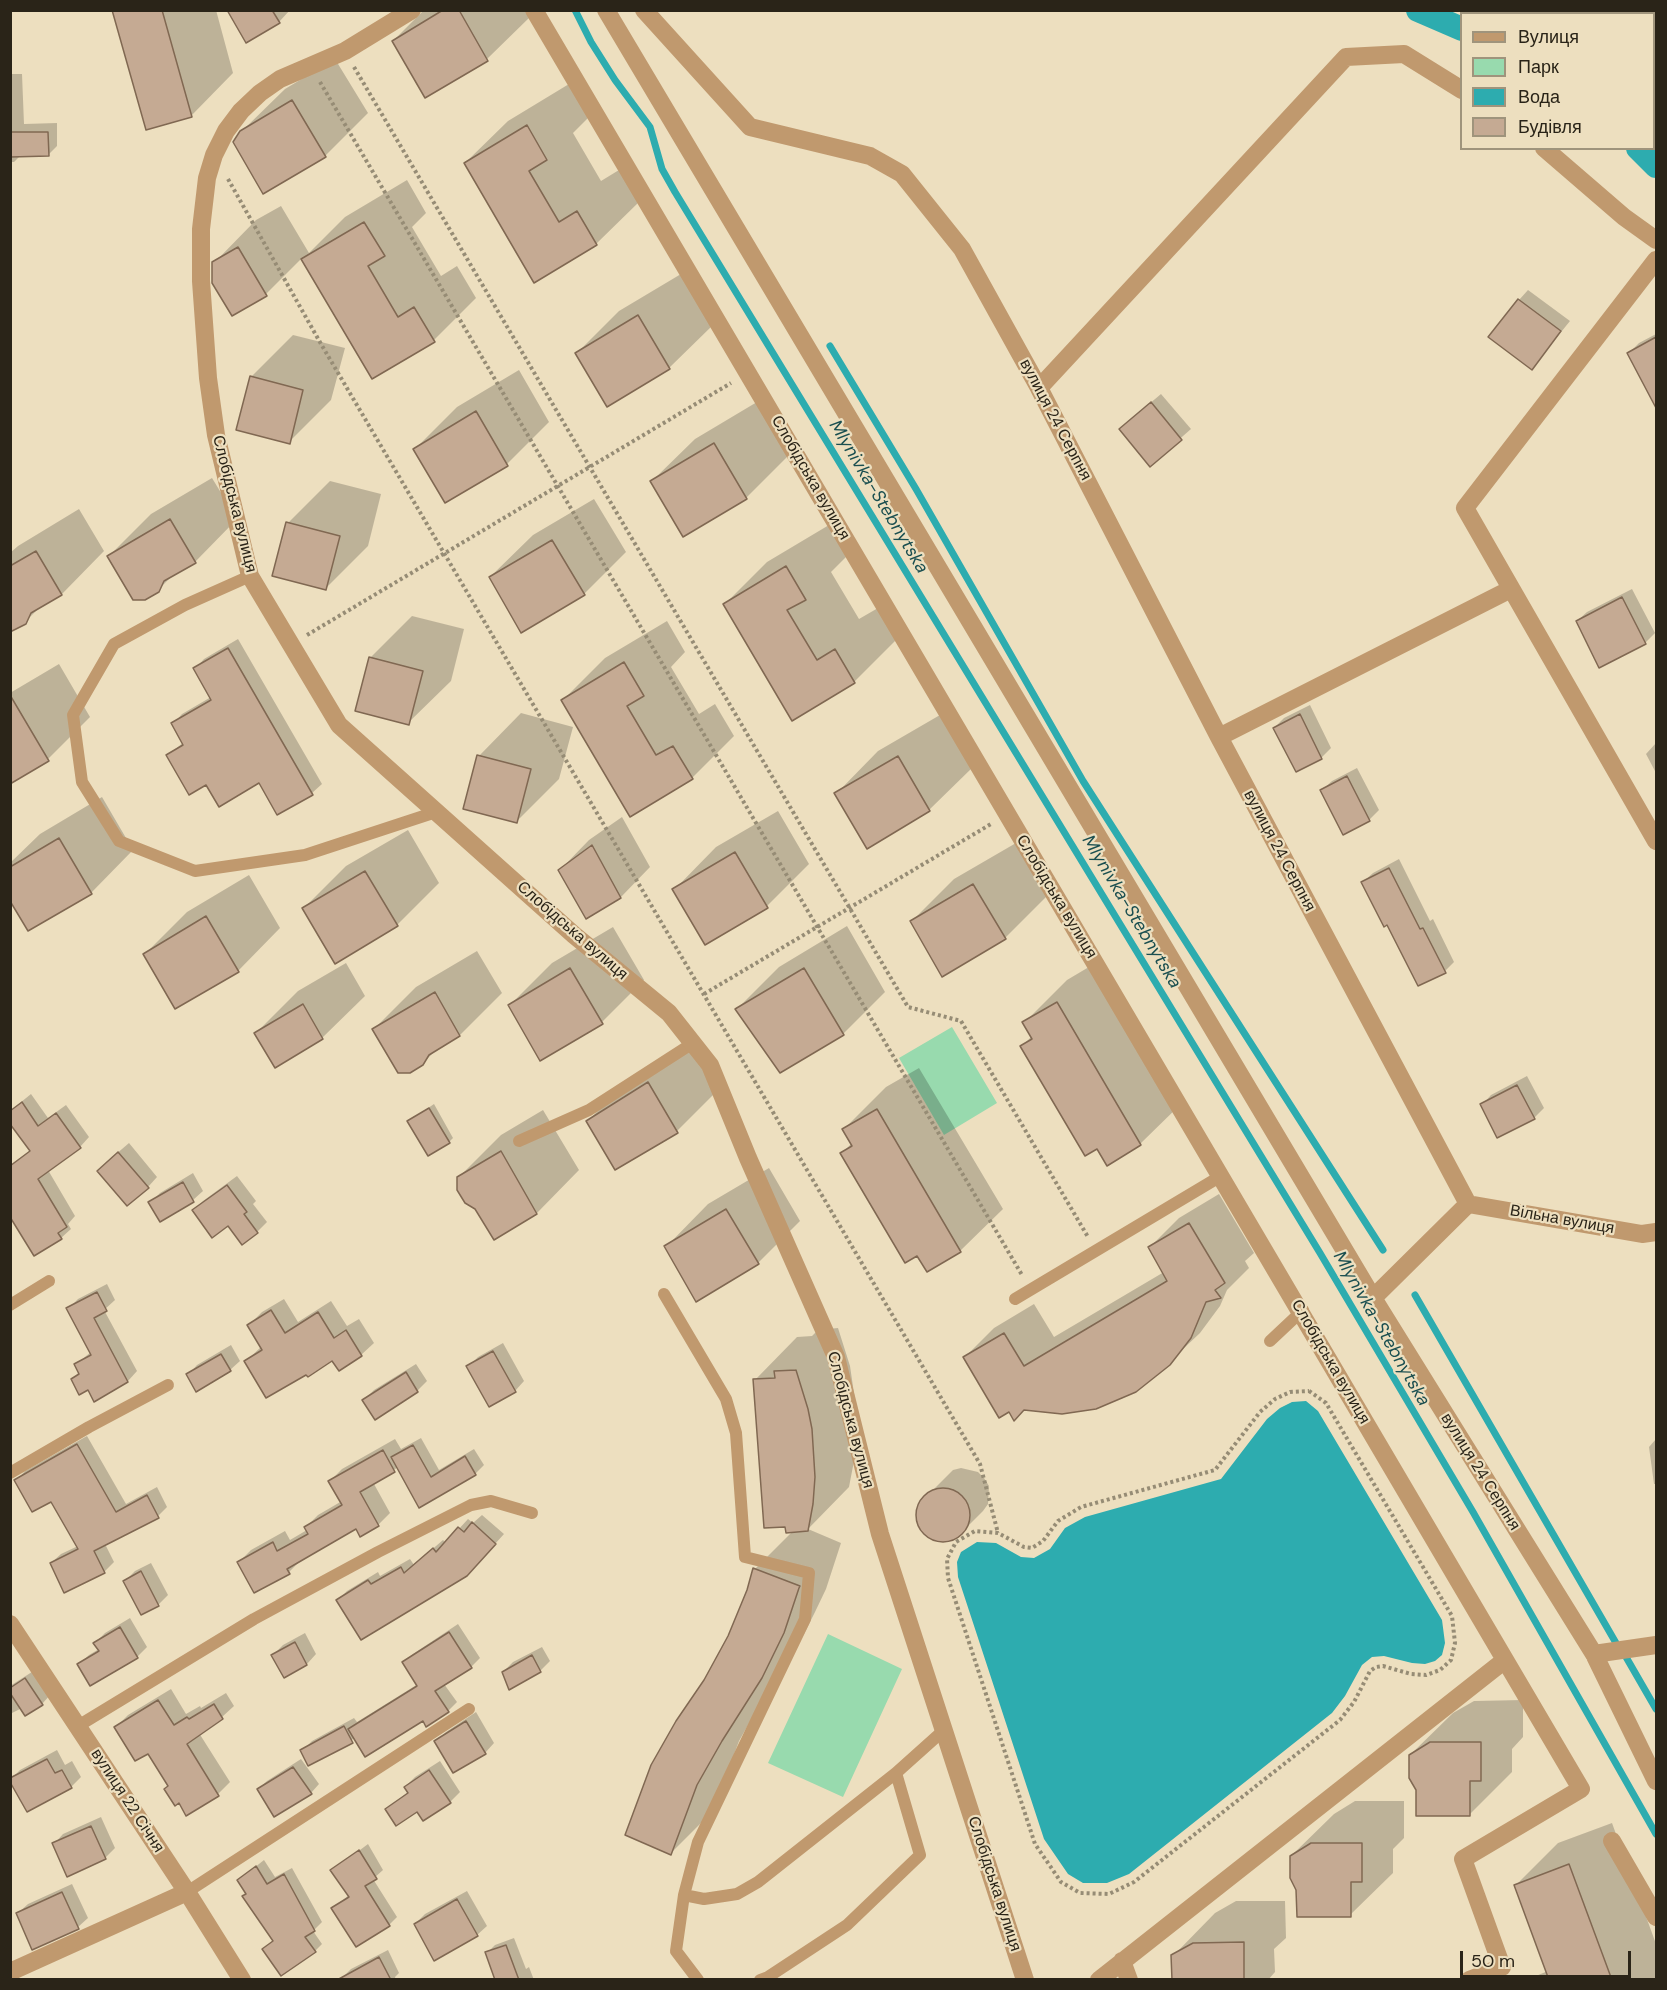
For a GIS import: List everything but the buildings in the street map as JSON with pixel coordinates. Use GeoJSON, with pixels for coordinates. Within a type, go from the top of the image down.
{"type":"FeatureCollection","features":[{"type":"Feature","properties":{"kind":"street","name":"Слобідська вулиця"},"geometry":{"type":"LineString","coordinates":[[412,10],[345,51],[280,79],[260,93],[241,111],[226,131],[214,155],[207,178],[201,229],[204,338],[216,435],[250,576],[339,724],[574,935],[669,1013],[711,1065],[753,1168],[836,1357],[880,1534],[1025,1980]]}},
{"type":"Feature","properties":{"kind":"street","name":"Слобідська вулиця"},"geometry":{"type":"LineString","coordinates":[[534,10],[1302,1311],[1581,1789],[1463,1859],[1502,1967],[1469,1980]]}},
{"type":"Feature","properties":{"kind":"street","name":"вулиця 24 Серпня"},"geometry":{"type":"LineString","coordinates":[[606,10],[1373,1298],[1593,1654],[1656,1781]]}},
{"type":"Feature","properties":{"kind":"street","name":"вулиця 24 Серпня"},"geometry":{"type":"LineString","coordinates":[[645,10],[750,127],[870,156],[902,174],[962,249],[1039,388],[1219,737],[1468,1204]]}},
{"type":"Feature","properties":{"kind":"street"},"geometry":{"type":"LineString","coordinates":[[1039,388],[1346,57],[1404,54],[1460,89]]}},
{"type":"Feature","properties":{"kind":"street"},"geometry":{"type":"LineString","coordinates":[[1546,150],[1624,217],[1656,240]]}},
{"type":"Feature","properties":{"kind":"street"},"geometry":{"type":"LineString","coordinates":[[1656,260],[1465,508],[1656,841]]}},
{"type":"Feature","properties":{"kind":"street"},"geometry":{"type":"LineString","coordinates":[[1219,737],[1511,589]]}},
{"type":"Feature","properties":{"kind":"street"},"geometry":{"type":"LineString","coordinates":[[1373,1298],[1468,1204]]}},
{"type":"Feature","properties":{"kind":"street","name":"Вільна вулиця"},"geometry":{"type":"LineString","coordinates":[[1468,1204],[1642,1234],[1656,1232]]}},
{"type":"Feature","properties":{"kind":"street","name":"вулиця 22 Січня"},"geometry":{"type":"LineString","coordinates":[[10,1624],[187,1892],[242,1980]]}},
{"type":"Feature","properties":{"kind":"street"},"geometry":{"type":"LineString","coordinates":[[1593,1654],[1656,1645]]}},
{"type":"Feature","properties":{"kind":"street"},"geometry":{"type":"LineString","coordinates":[[1100,1980],[1505,1660]]}},
{"type":"Feature","properties":{"kind":"street"},"geometry":{"type":"LineString","coordinates":[[1612,1841],[1656,1917]]}},
{"type":"Feature","properties":{"kind":"street"},"geometry":{"type":"LineString","coordinates":[[10,1972],[187,1892]]}},
{"type":"Feature","properties":{"kind":"street"},"geometry":{"type":"LineString","coordinates":[[1122,1962],[1129,1980]]}},
{"type":"Feature","properties":{"kind":"lane"},"geometry":{"type":"LineString","coordinates":[[250,576],[185,605],[114,644],[73,715],[82,782],[119,841],[195,871],[305,855],[436,812]]}},
{"type":"Feature","properties":{"kind":"lane"},"geometry":{"type":"LineString","coordinates":[[519,1141],[589,1110],[693,1043]]}},
{"type":"Feature","properties":{"kind":"lane"},"geometry":{"type":"LineString","coordinates":[[1015,1299],[1221,1176]]}},
{"type":"Feature","properties":{"kind":"lane"},"geometry":{"type":"LineString","coordinates":[[10,1305],[49,1281]]}},
{"type":"Feature","properties":{"kind":"lane"},"geometry":{"type":"LineString","coordinates":[[664,1294],[726,1399],[736,1433],[745,1557],[809,1573],[805,1619],[698,1842],[684,1895],[676,1951],[698,1980]]}},
{"type":"Feature","properties":{"kind":"lane"},"geometry":{"type":"LineString","coordinates":[[1270,1341],[1302,1311]]}},
{"type":"Feature","properties":{"kind":"lane"},"geometry":{"type":"LineString","coordinates":[[10,1473],[88,1427],[168,1385]]}},
{"type":"Feature","properties":{"kind":"lane"},"geometry":{"type":"LineString","coordinates":[[78,1726],[254,1619],[471,1505],[491,1501],[532,1513]]}},
{"type":"Feature","properties":{"kind":"lane"},"geometry":{"type":"LineString","coordinates":[[187,1892],[469,1709]]}},
{"type":"Feature","properties":{"kind":"lane"},"geometry":{"type":"LineString","coordinates":[[684,1895],[704,1899],[737,1894],[758,1882],[897,1773],[944,1730]]}},
{"type":"Feature","properties":{"kind":"lane"},"geometry":{"type":"LineString","coordinates":[[760,1980],[847,1925],[920,1855],[897,1773]]}},
{"type":"Feature","properties":{"kind":"path"},"geometry":{"type":"LineString","coordinates":[[345,51],[908,1007],[961,1021],[1096,1250]]}},
{"type":"Feature","properties":{"kind":"path"},"geometry":{"type":"LineString","coordinates":[[310,66],[1030,1290]]}},
{"type":"Feature","properties":{"kind":"path"},"geometry":{"type":"LineString","coordinates":[[214,155],[321,344],[981,1464],[998,1533],[1032,1548],[1043,1541],[1058,1521],[1081,1507],[1215,1470],[1260,1412],[1275,1399],[1290,1392],[1309,1391],[1326,1403],[1452,1616],[1455,1643],[1451,1660],[1440,1670],[1426,1675],[1411,1674],[1383,1666],[1376,1667],[1370,1671],[1354,1702],[1340,1720],[1134,1882],[1109,1894],[1080,1893],[1061,1882],[1035,1844],[948,1578],[947,1559],[956,1542],[975,1531],[998,1533]]}},
{"type":"Feature","properties":{"kind":"path"},"geometry":{"type":"LineString","coordinates":[[291,644],[748,374]]}},
{"type":"Feature","properties":{"kind":"path"},"geometry":{"type":"LineString","coordinates":[[704,994],[1007,814]]}},
{"type":"Feature","properties":{"kind":"green space"},"geometry":{"type":"Polygon","coordinates":[[[952,1027],[997,1103],[944,1135],[899,1058],[952,1027]]]}},
{"type":"Feature","properties":{"kind":"green space"},"geometry":{"type":"Polygon","coordinates":[[[828,1634],[902,1669],[843,1797],[768,1763],[828,1634]]]}},
{"type":"Feature","properties":{"kind":"water"},"geometry":{"type":"Polygon","coordinates":[[[1306,1401],[1318,1411],[1442,1620],[1445,1643],[1442,1655],[1435,1661],[1425,1664],[1384,1656],[1372,1657],[1362,1665],[1345,1696],[1332,1713],[1129,1874],[1107,1883],[1083,1883],[1068,1874],[1044,1839],[958,1577],[957,1562],[961,1552],[977,1542],[996,1543],[1021,1557],[1034,1558],[1050,1549],[1065,1528],[1085,1517],[1221,1479],[1267,1419],[1292,1402],[1306,1401]]]}},
{"type":"Feature","properties":{"kind":"waterway","name":"Mlynivka-Stebnytska"},"geometry":{"type":"LineString","coordinates":[[575,10],[591,42],[615,80],[650,127],[662,169],[675,192],[1320,1253],[1473,1512],[1656,1834]]}},
{"type":"Feature","properties":{"kind":"waterway"},"geometry":{"type":"LineString","coordinates":[[1418,10],[1460,28]]}},
{"type":"Feature","properties":{"kind":"waterway"},"geometry":{"type":"LineString","coordinates":[[1640,150],[1656,166]]}},
{"type":"Feature","properties":{"kind":"waterway"},"geometry":{"type":"LineString","coordinates":[[830,346],[916,489],[1083,781],[1383,1250]]}},
{"type":"Feature","properties":{"kind":"waterway"},"geometry":{"type":"LineString","coordinates":[[1415,1295],[1616,1643]]}},
{"type":"Feature","properties":{"kind":"waterway"},"geometry":{"type":"LineString","coordinates":[[1626,1657],[1656,1709]]}}]}
